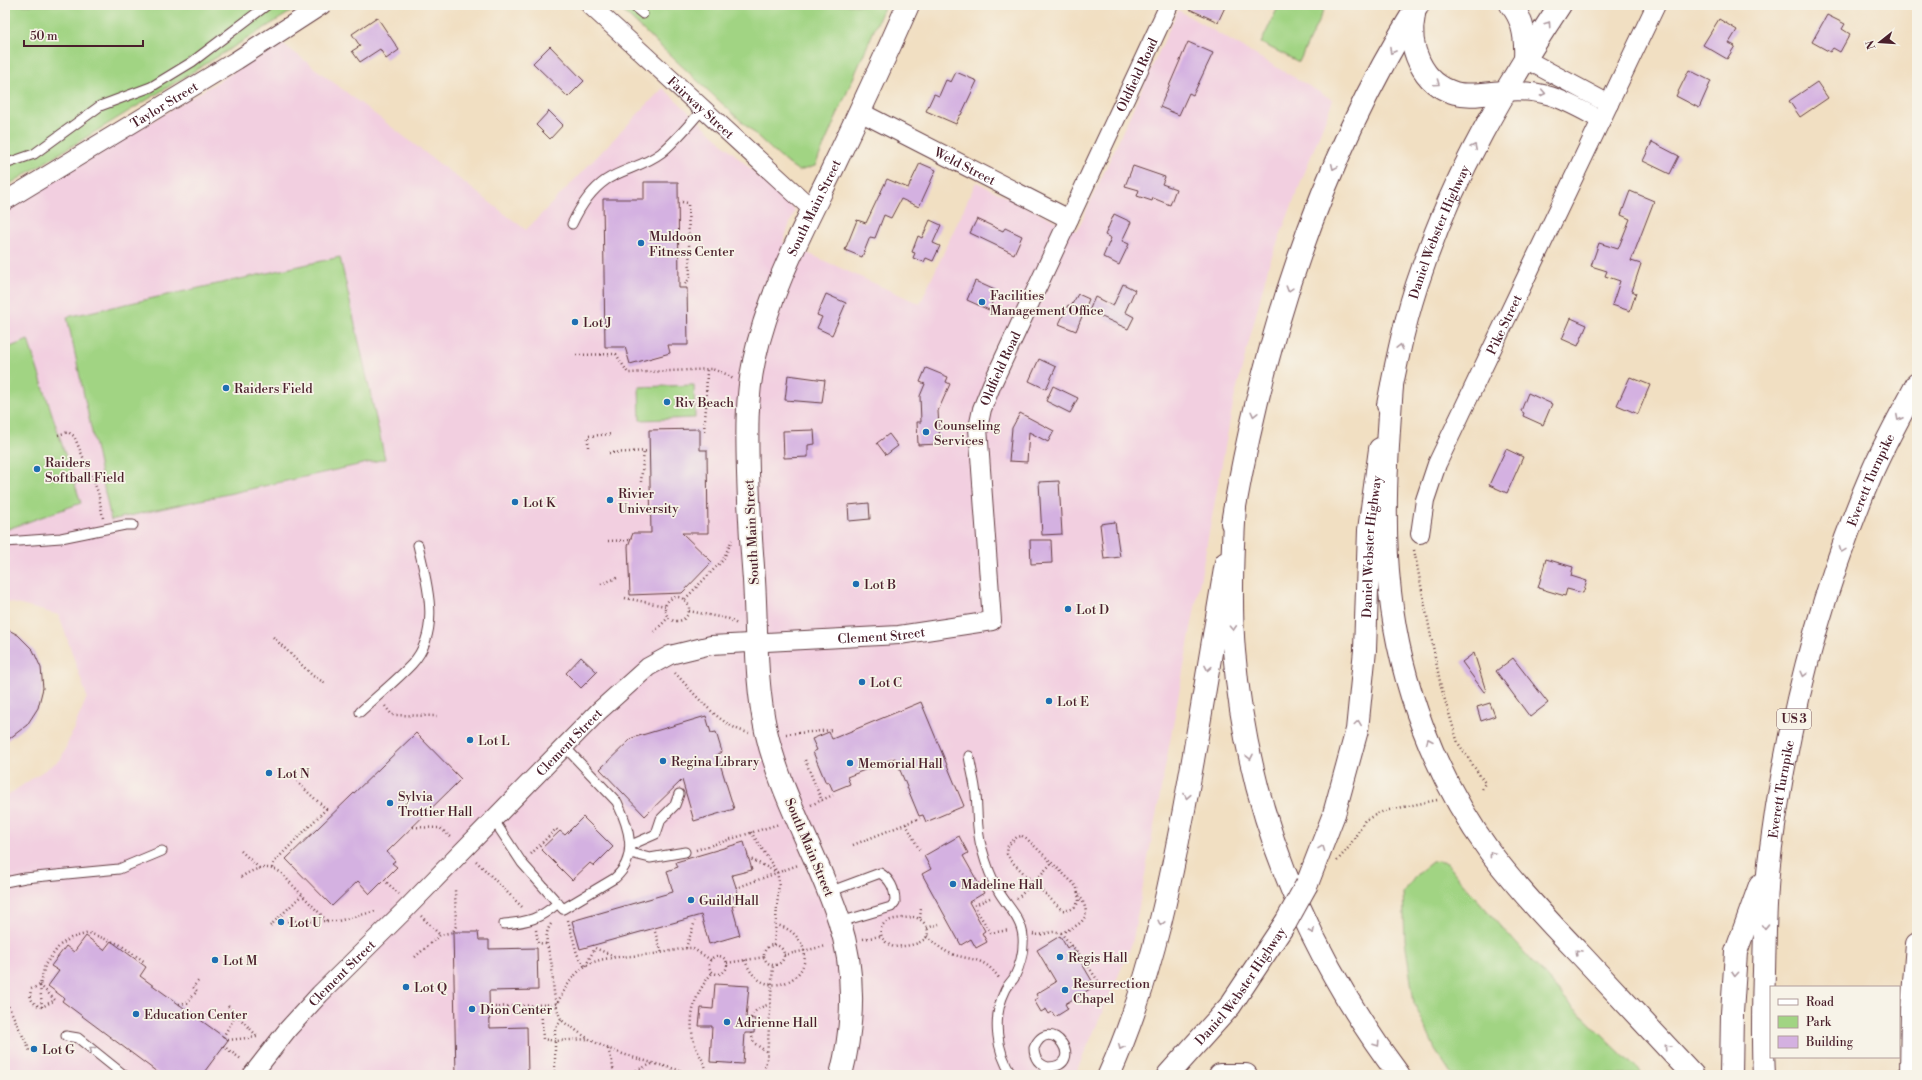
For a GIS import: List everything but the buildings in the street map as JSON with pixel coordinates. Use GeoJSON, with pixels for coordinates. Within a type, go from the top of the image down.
{"type":"FeatureCollection","features":[{"type":"Feature","properties":{"kind":"main road","name":"South Main Street"},"geometry":{"type":"LineString","coordinates":[[842,1075],[847,1050],[851,1013],[850,976],[840,922],[829,892],[782,781],[770,746],[762,709],[756,643],[747,426],[750,386],[754,361],[763,324],[777,289],[860,112],[908,5]]}},
{"type":"Feature","properties":{"kind":"main road"},"geometry":{"type":"LineString","coordinates":[[1511,5],[1522,23],[1525,40],[1525,59]]}},
{"type":"Feature","properties":{"kind":"main road","name":"Daniel Webster Highway"},"geometry":{"type":"LineString","coordinates":[[1168,1075],[1230,1006],[1286,922],[1307,884],[1328,832],[1357,730],[1364,658],[1371,514],[1392,386],[1406,320],[1421,270],[1436,230],[1466,164],[1504,92],[1560,5]]}},
{"type":"Feature","properties":{"kind":"main road"},"geometry":{"type":"LineString","coordinates":[[1418,7],[1412,31],[1414,50],[1420,65],[1430,79],[1446,90],[1455,93],[1474,94],[1504,92]]}},
{"type":"Feature","properties":{"kind":"main road"},"geometry":{"type":"LineString","coordinates":[[1109,1075],[1130,1026],[1146,978],[1169,888],[1181,830],[1235,505],[1266,364],[1290,284],[1310,228],[1354,123],[1380,72],[1418,7]]}},
{"type":"Feature","properties":{"kind":"main road","name":"Everett Turnpike"},"geometry":{"type":"LineString","coordinates":[[1764,1075],[1763,990],[1765,922],[1769,857],[1782,773],[1815,632],[1838,560],[1873,471],[1917,384]]}},
{"type":"Feature","properties":{"kind":"main road"},"geometry":{"type":"LineString","coordinates":[[1392,386],[1386,498],[1390,593],[1404,668],[1418,712],[1435,754],[1454,794],[1475,830],[1507,873],[1547,919],[1693,1075]]}},
{"type":"Feature","properties":{"kind":"main road"},"geometry":{"type":"LineString","coordinates":[[1235,505],[1232,584],[1234,652],[1245,732],[1265,819],[1289,883],[1318,943],[1350,1002],[1400,1075]]}},
{"type":"Feature","properties":{"kind":"main road"},"geometry":{"type":"LineString","coordinates":[[1732,1065],[1736,952],[1769,857]]}},
{"type":"Feature","properties":{"kind":"main road"},"geometry":{"type":"LineString","coordinates":[[1911,1075],[1912,1008],[1917,944]]}},
{"type":"Feature","properties":{"kind":"main road"},"geometry":{"type":"LineString","coordinates":[[1220,1075],[1246,1075]]}},
{"type":"Feature","properties":{"kind":"street","name":"Taylor Street"},"geometry":{"type":"LineString","coordinates":[[5,201],[237,60],[322,5]]}},
{"type":"Feature","properties":{"kind":"street","name":"Fairway Street"},"geometry":{"type":"LineString","coordinates":[[590,5],[704,108],[813,210]]}},
{"type":"Feature","properties":{"kind":"street","name":"Oldfield Road"},"geometry":{"type":"LineString","coordinates":[[992,621],[978,428],[982,409],[992,384],[1169,5]]}},
{"type":"Feature","properties":{"kind":"street","name":"Pike Street"},"geometry":{"type":"LineString","coordinates":[[1420,534],[1425,500],[1437,464],[1656,5]]}},
{"type":"Feature","properties":{"kind":"street"},"geometry":{"type":"LineString","coordinates":[[1525,59],[1605,112]]}},
{"type":"Feature","properties":{"kind":"street"},"geometry":{"type":"LineString","coordinates":[[1504,92],[1523,91],[1546,94],[1605,112]]}},
{"type":"Feature","properties":{"kind":"street","name":"Weld Street"},"geometry":{"type":"LineString","coordinates":[[860,112],[1069,219]]}},
{"type":"Feature","properties":{"kind":"street","name":"Clement Street"},"geometry":{"type":"LineString","coordinates":[[252,1075],[307,1007],[406,910],[564,746],[632,679],[659,660],[670,655],[698,647],[899,635],[992,621]]}},
{"type":"Feature","properties":{"kind":"lane"},"geometry":{"type":"LineString","coordinates":[[5,164],[34,154],[100,106],[151,87],[192,62],[267,5]]}},
{"type":"Feature","properties":{"kind":"lane"},"geometry":{"type":"LineString","coordinates":[[632,5],[643,14]]}},
{"type":"Feature","properties":{"kind":"lane"},"geometry":{"type":"LineString","coordinates":[[572,224],[584,202],[594,190],[606,180],[649,161],[661,153],[704,108]]}},
{"type":"Feature","properties":{"kind":"lane"},"geometry":{"type":"LineString","coordinates":[[5,542],[61,538],[133,525]]}},
{"type":"Feature","properties":{"kind":"lane"},"geometry":{"type":"LineString","coordinates":[[360,712],[413,662],[423,645],[429,628],[430,610],[428,588],[418,545]]}},
{"type":"Feature","properties":{"kind":"lane"},"geometry":{"type":"LineString","coordinates":[[504,924],[532,920],[615,878],[621,872],[630,849],[630,835],[617,802],[564,746]]}},
{"type":"Feature","properties":{"kind":"lane"},"geometry":{"type":"LineString","coordinates":[[969,756],[976,794],[977,822],[981,847],[990,875],[999,892],[1020,923],[1023,936],[1020,964],[1014,978],[1005,991],[998,1016],[999,1046],[1004,1061],[1012,1075]]}},
{"type":"Feature","properties":{"kind":"lane"},"geometry":{"type":"LineString","coordinates":[[630,849],[656,834],[661,819],[674,805],[679,794]]}},
{"type":"Feature","properties":{"kind":"lane"},"geometry":{"type":"LineString","coordinates":[[493,819],[522,863],[561,906]]}},
{"type":"Feature","properties":{"kind":"lane"},"geometry":{"type":"LineString","coordinates":[[630,849],[650,858],[685,852]]}},
{"type":"Feature","properties":{"kind":"lane"},"geometry":{"type":"LineString","coordinates":[[5,882],[25,878],[119,869],[162,851]]}},
{"type":"Feature","properties":{"kind":"lane"},"geometry":{"type":"LineString","coordinates":[[829,892],[880,873],[887,877],[892,885],[895,902],[891,907],[840,922]]}},
{"type":"Feature","properties":{"kind":"lane"},"geometry":{"type":"LineString","coordinates":[[66,1036],[78,1038],[124,1075]]}},
{"type":"Feature","properties":{"kind":"lane"},"geometry":{"type":"LineString","coordinates":[[1042,1075],[1048,1067]]}},
{"type":"Feature","properties":{"kind":"path"},"geometry":{"type":"LineString","coordinates":[[682,202],[688,203],[690,278],[685,284]]}},
{"type":"Feature","properties":{"kind":"path"},"geometry":{"type":"LineString","coordinates":[[576,355],[616,354],[628,373],[706,368],[726,374],[738,382]]}},
{"type":"Feature","properties":{"kind":"path"},"geometry":{"type":"LineString","coordinates":[[704,431],[706,368]]}},
{"type":"Feature","properties":{"kind":"path"},"geometry":{"type":"LineString","coordinates":[[58,435],[68,432],[74,436],[98,492],[101,515],[111,528]]}},
{"type":"Feature","properties":{"kind":"path"},"geometry":{"type":"LineString","coordinates":[[588,447],[588,436],[612,434]]}},
{"type":"Feature","properties":{"kind":"path"},"geometry":{"type":"LineString","coordinates":[[609,453],[649,450]]}},
{"type":"Feature","properties":{"kind":"path"},"geometry":{"type":"LineString","coordinates":[[641,482],[644,451]]}},
{"type":"Feature","properties":{"kind":"path"},"geometry":{"type":"LineString","coordinates":[[685,599],[723,560],[734,534]]}},
{"type":"Feature","properties":{"kind":"path"},"geometry":{"type":"LineString","coordinates":[[1420,534],[1416,539],[1414,549],[1441,687],[1458,743],[1485,783],[1482,789]]}},
{"type":"Feature","properties":{"kind":"path"},"geometry":{"type":"LineString","coordinates":[[608,541],[630,540]]}},
{"type":"Feature","properties":{"kind":"path"},"geometry":{"type":"LineString","coordinates":[[601,584],[617,578]]}},
{"type":"Feature","properties":{"kind":"path"},"geometry":{"type":"LineString","coordinates":[[677,596],[685,599],[689,606],[689,611],[686,618],[679,621],[668,618],[664,610],[666,602],[677,596]]}},
{"type":"Feature","properties":{"kind":"path"},"geometry":{"type":"LineString","coordinates":[[625,598],[664,606]]}},
{"type":"Feature","properties":{"kind":"path"},"geometry":{"type":"LineString","coordinates":[[689,611],[729,619],[735,622],[740,628]]}},
{"type":"Feature","properties":{"kind":"path"},"geometry":{"type":"LineString","coordinates":[[654,632],[668,618]]}},
{"type":"Feature","properties":{"kind":"path"},"geometry":{"type":"LineString","coordinates":[[273,637],[313,676],[325,683]]}},
{"type":"Feature","properties":{"kind":"path"},"geometry":{"type":"LineString","coordinates":[[675,673],[721,719],[732,727],[753,734]]}},
{"type":"Feature","properties":{"kind":"path"},"geometry":{"type":"LineString","coordinates":[[376,697],[392,715],[437,716]]}},
{"type":"Feature","properties":{"kind":"path"},"geometry":{"type":"LineString","coordinates":[[781,735],[833,730]]}},
{"type":"Feature","properties":{"kind":"path"},"geometry":{"type":"LineString","coordinates":[[805,760],[822,801]]}},
{"type":"Feature","properties":{"kind":"path"},"geometry":{"type":"LineString","coordinates":[[272,868],[274,862],[326,809],[297,782]]}},
{"type":"Feature","properties":{"kind":"path"},"geometry":{"type":"LineString","coordinates":[[807,807],[833,795]]}},
{"type":"Feature","properties":{"kind":"path"},"geometry":{"type":"LineString","coordinates":[[1332,863],[1336,862],[1350,847],[1365,820],[1384,811],[1437,800]]}},
{"type":"Feature","properties":{"kind":"path"},"geometry":{"type":"LineString","coordinates":[[853,845],[920,818]]}},
{"type":"Feature","properties":{"kind":"path"},"geometry":{"type":"LineString","coordinates":[[685,852],[784,822]]}},
{"type":"Feature","properties":{"kind":"path"},"geometry":{"type":"LineString","coordinates":[[906,824],[920,851]]}},
{"type":"Feature","properties":{"kind":"path"},"geometry":{"type":"LineString","coordinates":[[412,827],[440,828],[454,840]]}},
{"type":"Feature","properties":{"kind":"path"},"geometry":{"type":"LineString","coordinates":[[522,863],[556,829],[559,832]]}},
{"type":"Feature","properties":{"kind":"path"},"geometry":{"type":"LineString","coordinates":[[751,832],[777,872],[779,882],[777,925],[774,946]]}},
{"type":"Feature","properties":{"kind":"path"},"geometry":{"type":"LineString","coordinates":[[999,892],[975,905],[977,912],[991,933],[1022,930],[1041,936],[1050,932],[1061,933],[1081,924],[1085,917],[1086,908],[1073,883],[1026,838],[1017,837],[1006,849],[1008,857],[1033,883],[1062,910],[1067,911],[1073,909],[1079,901],[1079,895]]}},
{"type":"Feature","properties":{"kind":"path"},"geometry":{"type":"LineString","coordinates":[[241,851],[259,868]]}},
{"type":"Feature","properties":{"kind":"path"},"geometry":{"type":"LineString","coordinates":[[748,858],[777,872]]}},
{"type":"Feature","properties":{"kind":"path"},"geometry":{"type":"LineString","coordinates":[[474,859],[528,914]]}},
{"type":"Feature","properties":{"kind":"path"},"geometry":{"type":"LineString","coordinates":[[1010,907],[1052,863]]}},
{"type":"Feature","properties":{"kind":"path"},"geometry":{"type":"LineString","coordinates":[[736,888],[802,864]]}},
{"type":"Feature","properties":{"kind":"path"},"geometry":{"type":"LineString","coordinates":[[241,877],[259,868],[272,868],[280,872],[328,922]]}},
{"type":"Feature","properties":{"kind":"path"},"geometry":{"type":"LineString","coordinates":[[384,880],[400,895]]}},
{"type":"Feature","properties":{"kind":"path"},"geometry":{"type":"LineString","coordinates":[[415,957],[440,936],[453,932],[456,926],[455,889]]}},
{"type":"Feature","properties":{"kind":"path"},"geometry":{"type":"LineString","coordinates":[[270,926],[302,895]]}},
{"type":"Feature","properties":{"kind":"path"},"geometry":{"type":"LineString","coordinates":[[561,906],[549,928],[546,944],[552,966],[553,988],[562,1020],[608,1049],[653,1064],[694,1075]]}},
{"type":"Feature","properties":{"kind":"path"},"geometry":{"type":"LineString","coordinates":[[561,906],[569,923],[577,954],[585,966]]}},
{"type":"Feature","properties":{"kind":"path"},"geometry":{"type":"LineString","coordinates":[[920,909],[920,918],[927,928],[927,936],[924,941],[894,947],[888,945],[881,936],[882,927],[890,920],[913,917],[920,918]]}},
{"type":"Feature","properties":{"kind":"path"},"geometry":{"type":"LineString","coordinates":[[283,921],[338,921],[376,911]]}},
{"type":"Feature","properties":{"kind":"path"},"geometry":{"type":"LineString","coordinates":[[418,913],[440,936]]}},
{"type":"Feature","properties":{"kind":"path"},"geometry":{"type":"LineString","coordinates":[[686,948],[695,921]]}},
{"type":"Feature","properties":{"kind":"path"},"geometry":{"type":"LineString","coordinates":[[927,928],[939,924]]}},
{"type":"Feature","properties":{"kind":"path"},"geometry":{"type":"LineString","coordinates":[[745,960],[748,970],[762,983],[772,985],[782,984],[791,980],[798,974],[802,965],[803,951],[798,937],[790,930],[777,925]]}},
{"type":"Feature","properties":{"kind":"path"},"geometry":{"type":"LineString","coordinates":[[536,928],[538,943],[546,944]]}},
{"type":"Feature","properties":{"kind":"path"},"geometry":{"type":"LineString","coordinates":[[656,932],[662,953]]}},
{"type":"Feature","properties":{"kind":"path"},"geometry":{"type":"LineString","coordinates":[[42,1007],[40,985],[45,965],[50,956],[60,945],[71,938],[89,933],[119,944],[144,962]]}},
{"type":"Feature","properties":{"kind":"path"},"geometry":{"type":"LineString","coordinates":[[1061,933],[1084,960],[1098,981]]}},
{"type":"Feature","properties":{"kind":"path"},"geometry":{"type":"LineString","coordinates":[[858,939],[881,936]]}},
{"type":"Feature","properties":{"kind":"path"},"geometry":{"type":"LineString","coordinates":[[927,936],[946,951],[989,966],[999,978],[1005,991]]}},
{"type":"Feature","properties":{"kind":"path"},"geometry":{"type":"LineString","coordinates":[[784,955],[831,945]]}},
{"type":"Feature","properties":{"kind":"path"},"geometry":{"type":"LineString","coordinates":[[774,946],[782,949],[784,955],[782,961],[774,965],[768,962],[765,957],[766,950],[774,946]]}},
{"type":"Feature","properties":{"kind":"path"},"geometry":{"type":"LineString","coordinates":[[585,966],[596,948],[615,956]]}},
{"type":"Feature","properties":{"kind":"path"},"geometry":{"type":"LineString","coordinates":[[557,1004],[566,984],[574,975],[585,966],[602,959],[615,956],[662,953],[692,948],[711,960]]}},
{"type":"Feature","properties":{"kind":"path"},"geometry":{"type":"LineString","coordinates":[[716,956],[722,956],[727,963],[724,972],[719,974],[713,972],[710,965],[711,960],[716,956]]}},
{"type":"Feature","properties":{"kind":"path"},"geometry":{"type":"LineString","coordinates":[[727,963],[765,957]]}},
{"type":"Feature","properties":{"kind":"path"},"geometry":{"type":"LineString","coordinates":[[763,1075],[767,1052],[774,965]]}},
{"type":"Feature","properties":{"kind":"path"},"geometry":{"type":"LineString","coordinates":[[706,1075],[707,1068],[694,1040],[692,1018],[698,993],[713,972]]}},
{"type":"Feature","properties":{"kind":"path"},"geometry":{"type":"LineString","coordinates":[[179,1004],[187,1003],[197,991],[193,987],[200,979]]}},
{"type":"Feature","properties":{"kind":"path"},"geometry":{"type":"LineString","coordinates":[[40,985],[55,1000],[42,1007],[35,1005],[31,1001],[30,996],[31,989],[40,985]]}},
{"type":"Feature","properties":{"kind":"path"},"geometry":{"type":"LineString","coordinates":[[5,999],[32,1053]]}},
{"type":"Feature","properties":{"kind":"path"},"geometry":{"type":"LineString","coordinates":[[495,1007],[557,1004]]}},
{"type":"Feature","properties":{"kind":"path"},"geometry":{"type":"LineString","coordinates":[[751,1018],[753,1013],[758,1009],[771,1004]]}},
{"type":"Feature","properties":{"kind":"path"},"geometry":{"type":"LineString","coordinates":[[540,1005],[543,1039],[555,1041],[589,1038]]}},
{"type":"Feature","properties":{"kind":"path"},"geometry":{"type":"LineString","coordinates":[[228,1006],[258,1037],[228,1040]]}},
{"type":"Feature","properties":{"kind":"path"},"geometry":{"type":"LineString","coordinates":[[223,1037],[236,1015]]}},
{"type":"Feature","properties":{"kind":"path"},"geometry":{"type":"LineString","coordinates":[[555,1075],[555,1030],[562,1020]]}},
{"type":"Feature","properties":{"kind":"path"},"geometry":{"type":"LineString","coordinates":[[751,1033],[754,1043],[767,1052]]}},
{"type":"Feature","properties":{"kind":"path"},"geometry":{"type":"LineString","coordinates":[[224,1046],[241,1059]]}},
{"type":"Feature","properties":{"kind":"path"},"geometry":{"type":"LineString","coordinates":[[608,1049],[614,1075]]}},
{"type":"Feature","properties":{"kind":"path"},"geometry":{"type":"LineString","coordinates":[[625,1075],[653,1064]]}},
{"type":"Feature","properties":{"kind":"shaded area","name":"Rivier University"},"geometry":{"type":"Polygon","coordinates":[[[1178,10],[1333,100],[1269,264],[1234,399],[1132,944],[1075,1075],[5,1075],[5,797],[61,759],[87,697],[59,615],[5,601],[5,210],[282,43],[526,230],[663,88],[795,210],[783,242],[920,304],[976,182],[1077,231],[1178,10]]]}},
{"type":"Feature","properties":{"kind":"green space"},"geometry":{"type":"Polygon","coordinates":[[[5,5],[302,5],[5,187],[5,5]]]}},
{"type":"Feature","properties":{"kind":"green space"},"geometry":{"type":"Polygon","coordinates":[[[616,5],[885,5],[815,166],[799,171],[783,160],[616,5]]]}},
{"type":"Feature","properties":{"kind":"green space"},"geometry":{"type":"Polygon","coordinates":[[[1279,5],[1326,5],[1299,62],[1261,43],[1279,5]]]}},
{"type":"Feature","properties":{"kind":"green space","name":"Raiders Field"},"geometry":{"type":"Polygon","coordinates":[[[340,257],[385,459],[111,520],[67,317],[340,257]]]}},
{"type":"Feature","properties":{"kind":"green space","name":"Raiders Softball Field"},"geometry":{"type":"Polygon","coordinates":[[[28,340],[81,503],[5,530],[5,349],[28,340]]]}},
{"type":"Feature","properties":{"kind":"green space","name":"Riv Beach"},"geometry":{"type":"Polygon","coordinates":[[[694,385],[695,418],[640,420],[639,387],[694,385]]]}},
{"type":"Feature","properties":{"kind":"green space"},"geometry":{"type":"Polygon","coordinates":[[[1438,861],[1447,863],[1460,880],[1571,1005],[1643,1075],[1452,1075],[1435,1049],[1414,1003],[1405,940],[1403,893],[1418,873],[1432,862],[1438,861]]]}},
{"type":"Feature","properties":{"kind":"place","name":"Muldoon Fitness Center"},"geometry":{"type":"Point","coordinates":[641,243]}},
{"type":"Feature","properties":{"kind":"place","name":"Facilities Management Office"},"geometry":{"type":"Point","coordinates":[982,302]}},
{"type":"Feature","properties":{"kind":"place","name":"Lot J"},"geometry":{"type":"Point","coordinates":[575,322]}},
{"type":"Feature","properties":{"kind":"place","name":"Raiders Field"},"geometry":{"type":"Point","coordinates":[226,388]}},
{"type":"Feature","properties":{"kind":"place","name":"Riv Beach"},"geometry":{"type":"Point","coordinates":[667,402]}},
{"type":"Feature","properties":{"kind":"place","name":"Counseling Services"},"geometry":{"type":"Point","coordinates":[926,432]}},
{"type":"Feature","properties":{"kind":"place","name":"Raiders Softball Field"},"geometry":{"type":"Point","coordinates":[37,469]}},
{"type":"Feature","properties":{"kind":"place","name":"Rivier University"},"geometry":{"type":"Point","coordinates":[610,500]}},
{"type":"Feature","properties":{"kind":"place","name":"Lot K"},"geometry":{"type":"Point","coordinates":[515,502]}},
{"type":"Feature","properties":{"kind":"place","name":"Lot B"},"geometry":{"type":"Point","coordinates":[856,584]}},
{"type":"Feature","properties":{"kind":"place","name":"Lot D"},"geometry":{"type":"Point","coordinates":[1068,609]}},
{"type":"Feature","properties":{"kind":"place","name":"Lot C"},"geometry":{"type":"Point","coordinates":[862,682]}},
{"type":"Feature","properties":{"kind":"place","name":"Lot E"},"geometry":{"type":"Point","coordinates":[1049,701]}},
{"type":"Feature","properties":{"kind":"place","name":"Lot L"},"geometry":{"type":"Point","coordinates":[470,740]}},
{"type":"Feature","properties":{"kind":"place","name":"Regina Library"},"geometry":{"type":"Point","coordinates":[663,761]}},
{"type":"Feature","properties":{"kind":"place","name":"Memorial Hall"},"geometry":{"type":"Point","coordinates":[850,763]}},
{"type":"Feature","properties":{"kind":"place","name":"Lot N"},"geometry":{"type":"Point","coordinates":[269,773]}},
{"type":"Feature","properties":{"kind":"place","name":"Sylvia Trottier Hall"},"geometry":{"type":"Point","coordinates":[390,803]}},
{"type":"Feature","properties":{"kind":"place","name":"Madeline Hall"},"geometry":{"type":"Point","coordinates":[953,884]}},
{"type":"Feature","properties":{"kind":"place","name":"Guild Hall"},"geometry":{"type":"Point","coordinates":[691,900]}},
{"type":"Feature","properties":{"kind":"place","name":"Lot U"},"geometry":{"type":"Point","coordinates":[281,922]}},
{"type":"Feature","properties":{"kind":"place","name":"Regis Hall"},"geometry":{"type":"Point","coordinates":[1060,957]}},
{"type":"Feature","properties":{"kind":"place","name":"Lot M"},"geometry":{"type":"Point","coordinates":[215,960]}},
{"type":"Feature","properties":{"kind":"place","name":"Lot Q"},"geometry":{"type":"Point","coordinates":[406,987]}},
{"type":"Feature","properties":{"kind":"place","name":"Resurrection Chapel"},"geometry":{"type":"Point","coordinates":[1065,990]}},
{"type":"Feature","properties":{"kind":"place","name":"Dion Center"},"geometry":{"type":"Point","coordinates":[472,1009]}},
{"type":"Feature","properties":{"kind":"place","name":"Education Center"},"geometry":{"type":"Point","coordinates":[136,1014]}},
{"type":"Feature","properties":{"kind":"place","name":"Adrienne Hall"},"geometry":{"type":"Point","coordinates":[727,1022]}},
{"type":"Feature","properties":{"kind":"place","name":"Lot G"},"geometry":{"type":"Point","coordinates":[34,1049]}}]}
